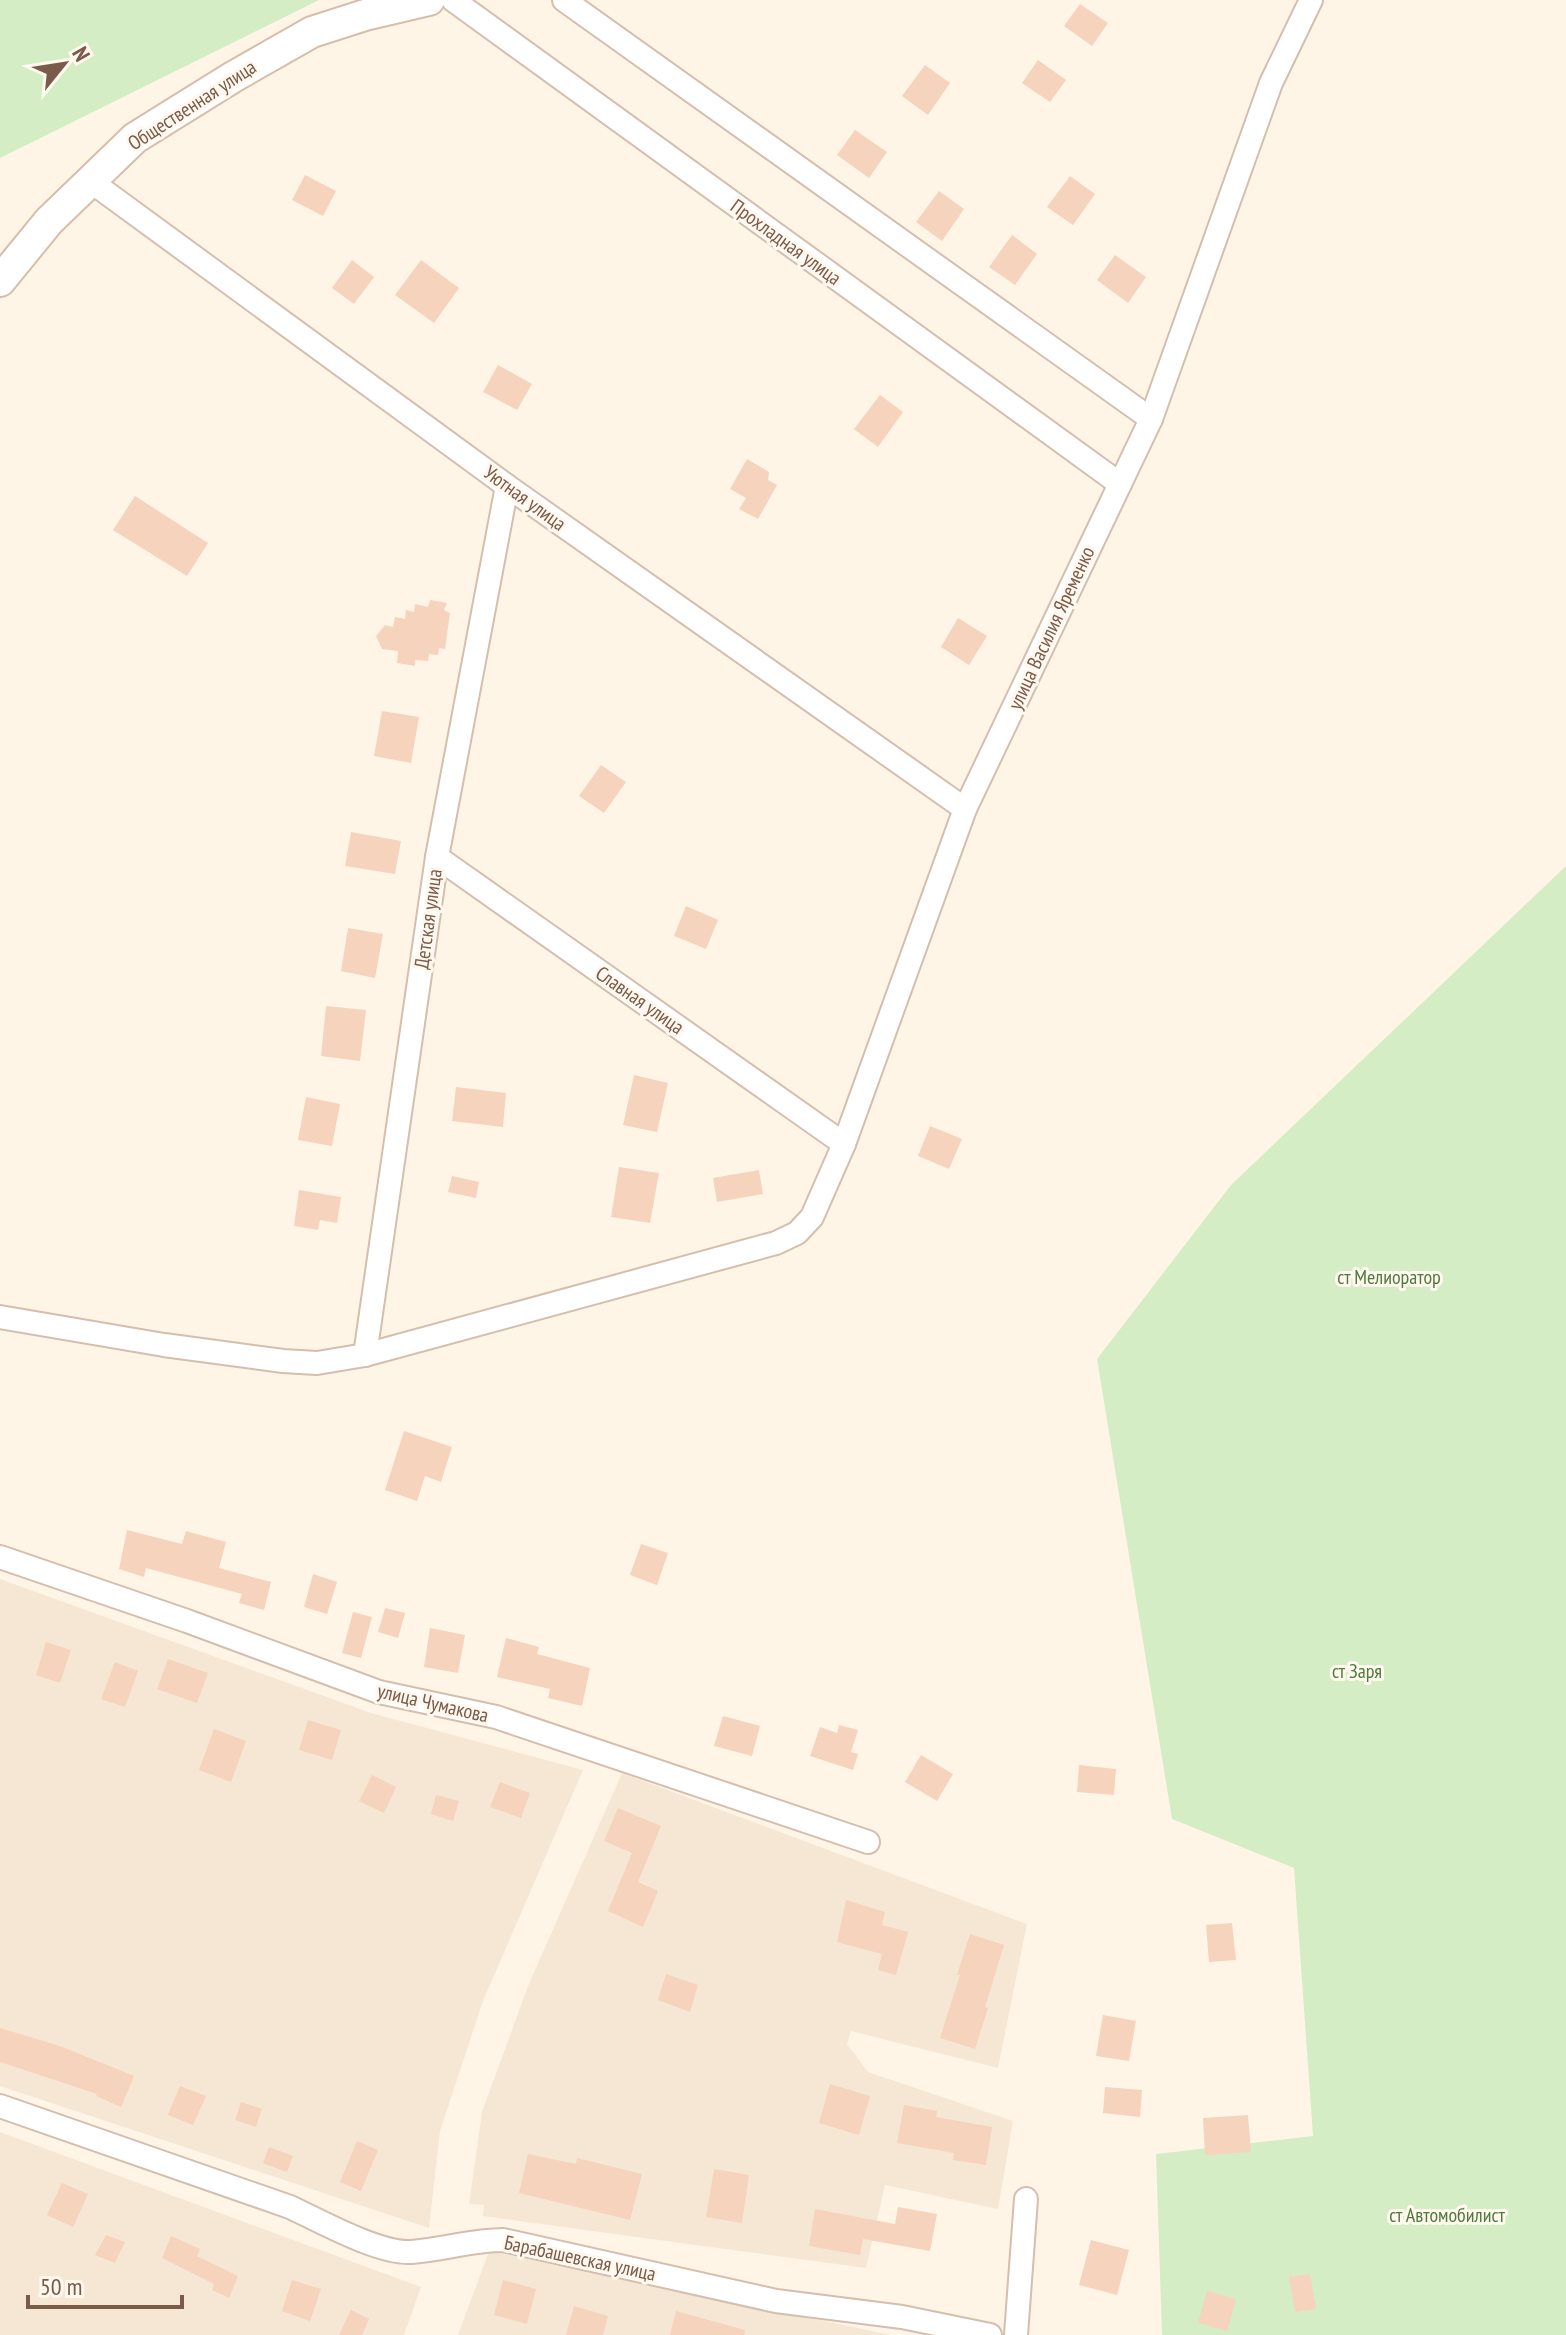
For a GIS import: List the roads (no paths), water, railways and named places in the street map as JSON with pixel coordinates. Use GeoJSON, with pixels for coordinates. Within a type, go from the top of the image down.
{"type":"FeatureCollection","features":[{"type":"Feature","properties":{"kind":"main road","name":"Общественная улица"},"geometry":{"type":"LineString","coordinates":[[0,281],[49,221],[135,138],[312,32],[365,15],[429,0]]}},
{"type":"Feature","properties":{"kind":"street","name":"Прохладная улица"},"geometry":{"type":"LineString","coordinates":[[453,0],[1120,484]]}},
{"type":"Feature","properties":{"kind":"street"},"geometry":{"type":"LineString","coordinates":[[564,0],[1151,419]]}},
{"type":"Feature","properties":{"kind":"street","name":"улица Василия Яременко"},"geometry":{"type":"LineString","coordinates":[[0,1317],[164,1345],[317,1363],[365,1355],[776,1243],[797,1233],[812,1217],[844,1144],[965,809],[1151,419],[1271,83],[1311,0]]}},
{"type":"Feature","properties":{"kind":"street","name":"Уютная улица"},"geometry":{"type":"LineString","coordinates":[[89,180],[507,486],[965,809]]}},
{"type":"Feature","properties":{"kind":"street","name":"Детская улица"},"geometry":{"type":"LineString","coordinates":[[365,1355],[437,857],[507,486]]}},
{"type":"Feature","properties":{"kind":"street","name":"Славная улица"},"geometry":{"type":"LineString","coordinates":[[437,857],[844,1144]]}},
{"type":"Feature","properties":{"kind":"street","name":"улица Чумакова"},"geometry":{"type":"LineString","coordinates":[[0,1557],[187,1621],[379,1692],[496,1717],[868,1842]]}},
{"type":"Feature","properties":{"kind":"street","name":"Барабашевская улица"},"geometry":{"type":"LineString","coordinates":[[0,2106],[290,2207],[390,2250],[410,2252],[503,2240],[776,2301],[902,2317],[990,2335]]}},
{"type":"Feature","properties":{"kind":"street"},"geometry":{"type":"LineString","coordinates":[[1016,2335],[1026,2199]]}},
{"type":"Feature","properties":{"kind":"park label","name":"ст Мелиоратор"},"geometry":{"type":"Point","coordinates":[1389,1277]}},
{"type":"Feature","properties":{"kind":"park label","name":"ст Заря"},"geometry":{"type":"Point","coordinates":[1357,1671]}},
{"type":"Feature","properties":{"kind":"park label","name":"ст Автомобилист"},"geometry":{"type":"Point","coordinates":[1447,2215]}}]}
